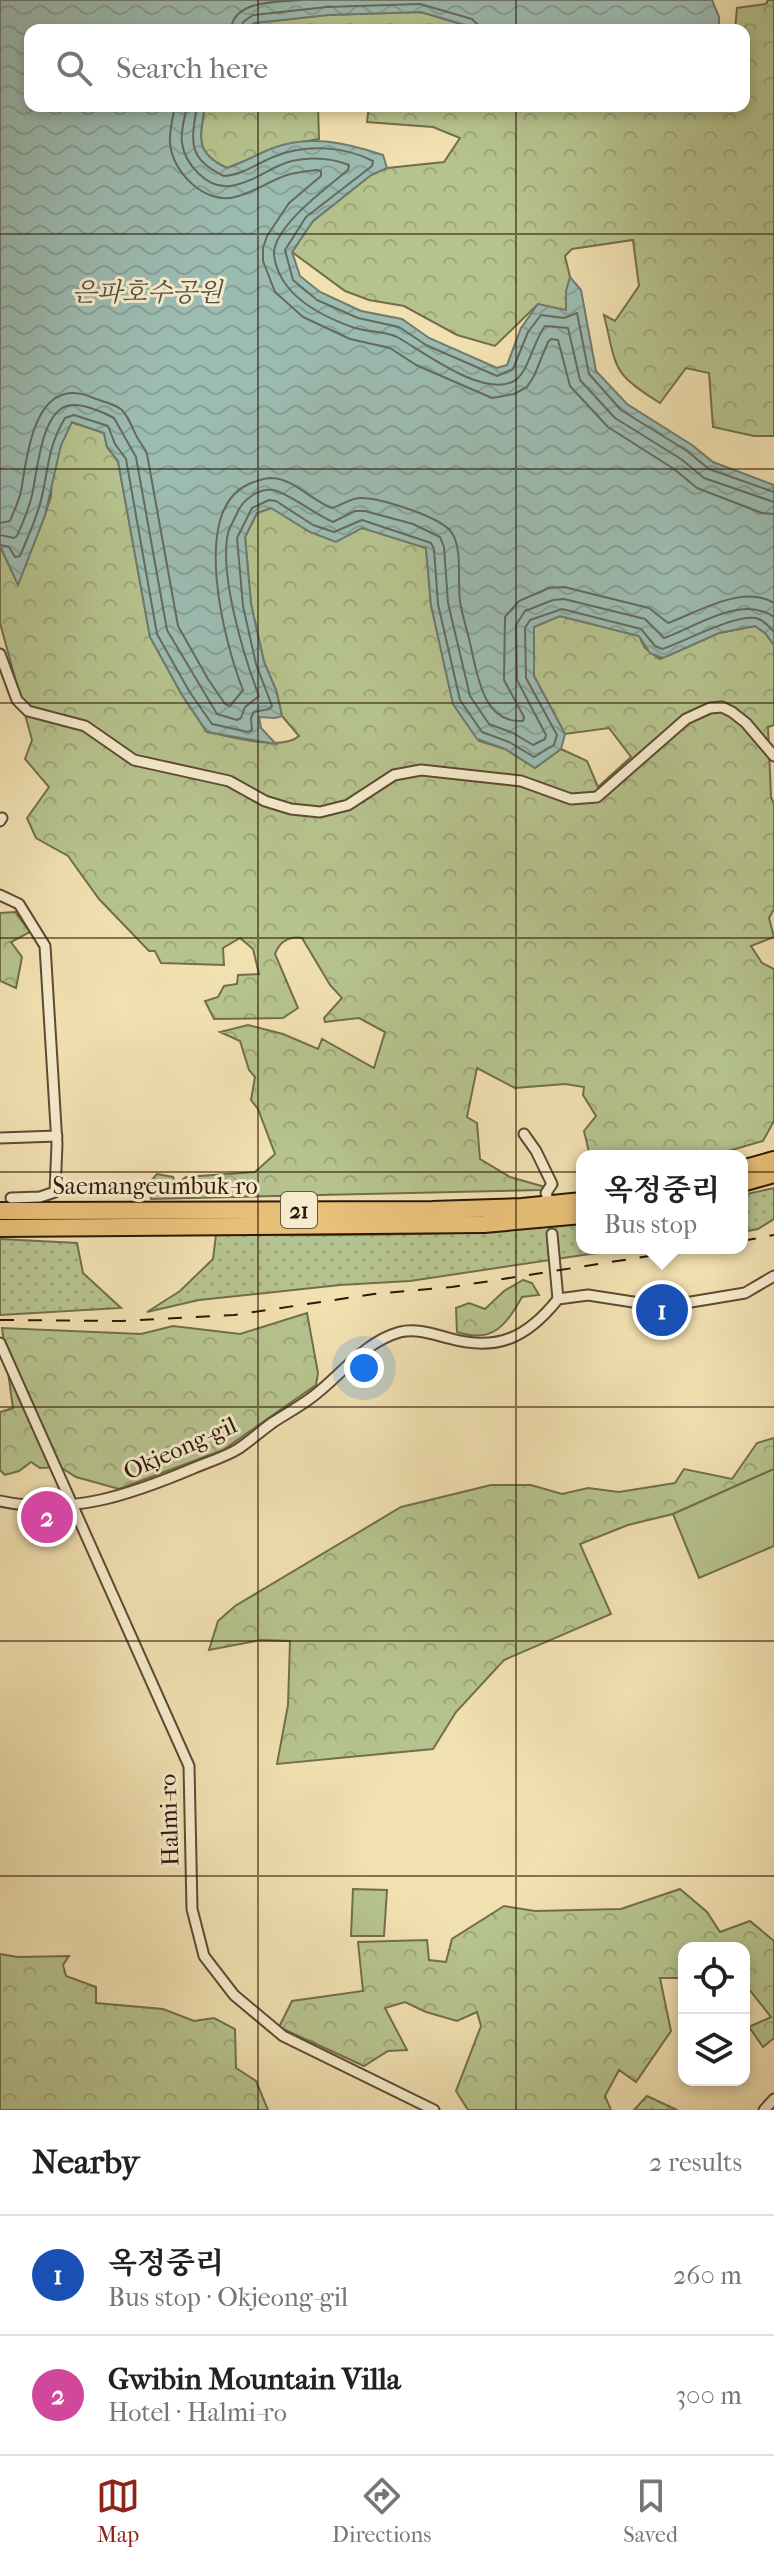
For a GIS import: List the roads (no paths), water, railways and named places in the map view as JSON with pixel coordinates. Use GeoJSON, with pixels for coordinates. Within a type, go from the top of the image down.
{"type":"FeatureCollection","features":[{"type":"Feature","properties":{"kind":"highway"},"geometry":{"type":"LineString","coordinates":[[748,1167],[774,1160]]}},
{"type":"Feature","properties":{"kind":"highway"},"geometry":{"type":"LineString","coordinates":[[748,1181],[774,1174]]}},
{"type":"Feature","properties":{"kind":"highway","name":"Saemangeumbuk-ro"},"geometry":{"type":"LineString","coordinates":[[9,1215],[432,1210],[576,1202]]}},
{"type":"Feature","properties":{"kind":"highway","name":"Saemangeumbuk-ro"},"geometry":{"type":"LineString","coordinates":[[9,1215],[471,1224],[576,1215]]}},
{"type":"Feature","properties":{"kind":"street"},"geometry":{"type":"LineString","coordinates":[[0,654],[17,700],[28,711],[85,726],[134,760],[229,781],[265,801],[291,809],[320,812],[348,805],[394,775],[421,770],[521,781],[571,799],[597,797],[686,719],[710,708],[722,707],[732,712],[746,723],[774,756]]}},
{"type":"Feature","properties":{"kind":"street"},"geometry":{"type":"LineString","coordinates":[[0,895],[19,904],[45,946],[57,1136],[55,1192],[9,1215]]}},
{"type":"Feature","properties":{"kind":"street"},"geometry":{"type":"LineString","coordinates":[[524,1134],[552,1184],[547,1196]]}},
{"type":"Feature","properties":{"kind":"street"},"geometry":{"type":"LineString","coordinates":[[0,1138],[57,1136]]}},
{"type":"Feature","properties":{"kind":"street"},"geometry":{"type":"LineString","coordinates":[[552,1234],[558,1299],[588,1295],[646,1304],[679,1304],[745,1293],[774,1276]]}},
{"type":"Feature","properties":{"kind":"street","name":"Okjeong-gil"},"geometry":{"type":"LineString","coordinates":[[0,1501],[22,1506],[71,1506],[135,1493],[237,1450],[309,1400],[355,1356],[399,1332],[415,1331],[481,1345],[506,1341],[543,1318],[558,1299]]}},
{"type":"Feature","properties":{"kind":"street","name":"Halmi-ro"},"geometry":{"type":"LineString","coordinates":[[0,1343],[189,1766],[192,1909],[204,1956],[234,1995],[283,2036],[434,2110]]}},
{"type":"Feature","properties":{"kind":"water","name":"은파호수공원"},"geometry":{"type":"Polygon","coordinates":[[[0,0],[712,0],[719,24],[462,24],[421,12],[328,15],[253,24],[24,24],[24,112],[204,112],[201,135],[204,150],[227,168],[273,148],[301,142],[342,144],[383,155],[387,168],[371,175],[313,221],[292,252],[300,276],[320,292],[361,311],[402,319],[429,338],[497,368],[507,365],[521,328],[538,304],[566,310],[570,277],[581,290],[596,371],[627,404],[713,462],[774,485],[774,645],[755,626],[719,633],[663,658],[650,653],[639,636],[560,616],[534,627],[534,676],[565,734],[561,749],[535,768],[505,749],[477,739],[453,704],[431,605],[426,548],[362,528],[336,542],[310,532],[271,508],[257,513],[245,537],[251,604],[264,662],[276,690],[282,716],[259,717],[261,728],[276,744],[207,732],[182,695],[150,637],[118,461],[107,447],[104,433],[72,422],[61,445],[45,515],[18,585],[0,546],[0,0]]]}},
{"type":"Feature","properties":{"kind":"railway"},"geometry":{"type":"LineString","coordinates":[[748,1240],[774,1235]]}},
{"type":"Feature","properties":{"kind":"railway"},"geometry":{"type":"LineString","coordinates":[[0,1320],[123,1321],[234,1315],[374,1294],[452,1287],[662,1254]]}},
{"type":"Feature","properties":{"kind":"place","name":"옥정중리"},"geometry":{"type":"Point","coordinates":[662,1310]}},
{"type":"Feature","properties":{"kind":"place","name":"Gwibin Mountain Villa"},"geometry":{"type":"Point","coordinates":[47,1517]}}]}
